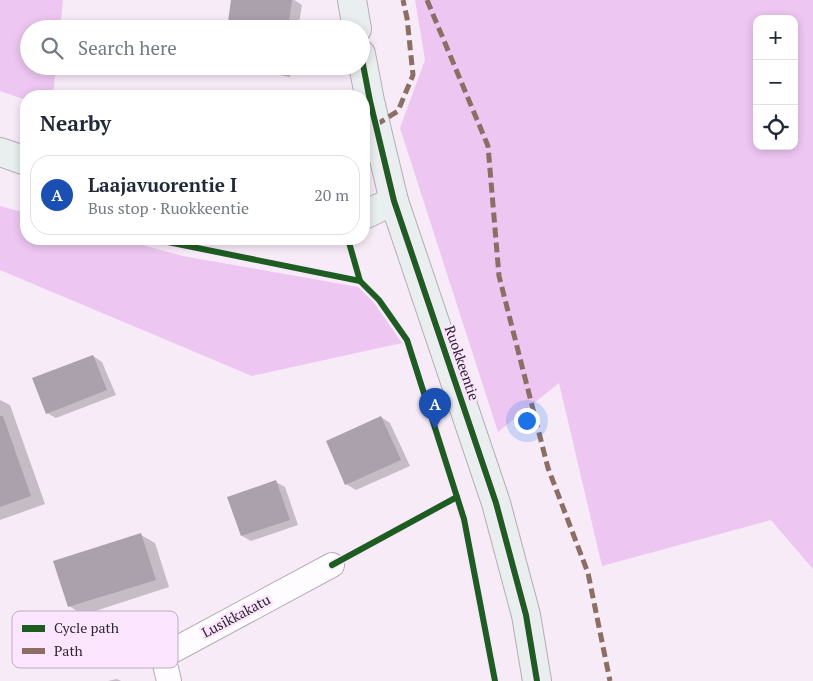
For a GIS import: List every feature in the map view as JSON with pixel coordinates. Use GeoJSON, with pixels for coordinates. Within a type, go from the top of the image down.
{"type":"FeatureCollection","features":[{"type":"Feature","properties":{"kind":"street"},"geometry":{"type":"LineString","coordinates":[[352,0],[355,20]]}},
{"type":"Feature","properties":{"kind":"street","name":"Ruokkeentie"},"geometry":{"type":"LineString","coordinates":[[365,75],[368,90]]}},
{"type":"Feature","properties":{"kind":"street","name":"Ruokkeentie"},"geometry":{"type":"LineString","coordinates":[[370,100],[394,201],[496,503],[526,616],[537,681]]}},
{"type":"Feature","properties":{"kind":"street"},"geometry":{"type":"LineString","coordinates":[[0,152],[20,160]]}},
{"type":"Feature","properties":{"kind":"street"},"geometry":{"type":"LineString","coordinates":[[370,202],[394,201]]}},
{"type":"Feature","properties":{"kind":"street"},"geometry":{"type":"LineString","coordinates":[[370,212],[394,201]]}},
{"type":"Feature","properties":{"kind":"street","name":"Lusikkakatu"},"geometry":{"type":"LineString","coordinates":[[178,648],[332,565]]}},
{"type":"Feature","properties":{"kind":"street","name":"Lusikkakatu"},"geometry":{"type":"LineString","coordinates":[[166,668],[169,681]]}},
{"type":"Feature","properties":{"kind":"shaded area"},"geometry":{"type":"Polygon","coordinates":[[[0,0],[63,0],[61,20],[20,20],[20,75],[55,75],[54,90],[20,90],[20,98],[0,91],[0,0]]]}},
{"type":"Feature","properties":{"kind":"shaded area"},"geometry":{"type":"Polygon","coordinates":[[[415,0],[813,0],[813,569],[771,520],[602,566],[559,383],[498,432],[400,128],[425,60],[415,0]]]}},
{"type":"Feature","properties":{"kind":"shaded area"},"geometry":{"type":"Polygon","coordinates":[[[0,206],[20,211],[20,245],[142,245],[183,256],[358,287],[374,303],[402,343],[252,376],[0,270],[0,206]]]}},
{"type":"Feature","properties":{"kind":"building"},"geometry":{"type":"Polygon","coordinates":[[[231,0],[292,0],[289,20],[228,20],[231,0]]]}},
{"type":"Feature","properties":{"kind":"building"},"geometry":{"type":"Polygon","coordinates":[[[93,355],[107,390],[46,414],[32,378],[93,355]]]}},
{"type":"Feature","properties":{"kind":"building"},"geometry":{"type":"Polygon","coordinates":[[[0,416],[3,416],[31,496],[0,507],[0,416]]]}},
{"type":"Feature","properties":{"kind":"building"},"geometry":{"type":"Polygon","coordinates":[[[381,416],[401,460],[345,485],[326,441],[381,416]]]}},
{"type":"Feature","properties":{"kind":"building"},"geometry":{"type":"Polygon","coordinates":[[[276,480],[290,520],[241,536],[227,497],[276,480]]]}},
{"type":"Feature","properties":{"kind":"building"},"geometry":{"type":"Polygon","coordinates":[[[141,533],[156,580],[68,607],[53,561],[141,533]]]}},
{"type":"Feature","properties":{"kind":"marked path"},"geometry":{"type":"LineString","coordinates":[[376,125],[398,111],[413,75],[407,18],[403,0]]}},
{"type":"Feature","properties":{"kind":"marked path"},"geometry":{"type":"LineString","coordinates":[[427,0],[488,146],[499,276],[548,468],[588,573],[610,681]]}},
{"type":"Feature","properties":{"kind":"cycle path"},"geometry":{"type":"LineString","coordinates":[[365,75],[368,90]]}},
{"type":"Feature","properties":{"kind":"cycle path"},"geometry":{"type":"LineString","coordinates":[[370,101],[394,201],[496,503],[526,615],[537,681]]}},
{"type":"Feature","properties":{"kind":"cycle path"},"geometry":{"type":"LineString","coordinates":[[183,245],[360,281]]}},
{"type":"Feature","properties":{"kind":"cycle path"},"geometry":{"type":"LineString","coordinates":[[350,245],[360,281],[379,300],[407,340],[464,519],[495,681]]}},
{"type":"Feature","properties":{"kind":"cycle path"},"geometry":{"type":"LineString","coordinates":[[332,565],[457,497]]}},
{"type":"Feature","properties":{"kind":"place","name":"Laajavuorentie I"},"geometry":{"type":"Point","coordinates":[435,429]}}]}
